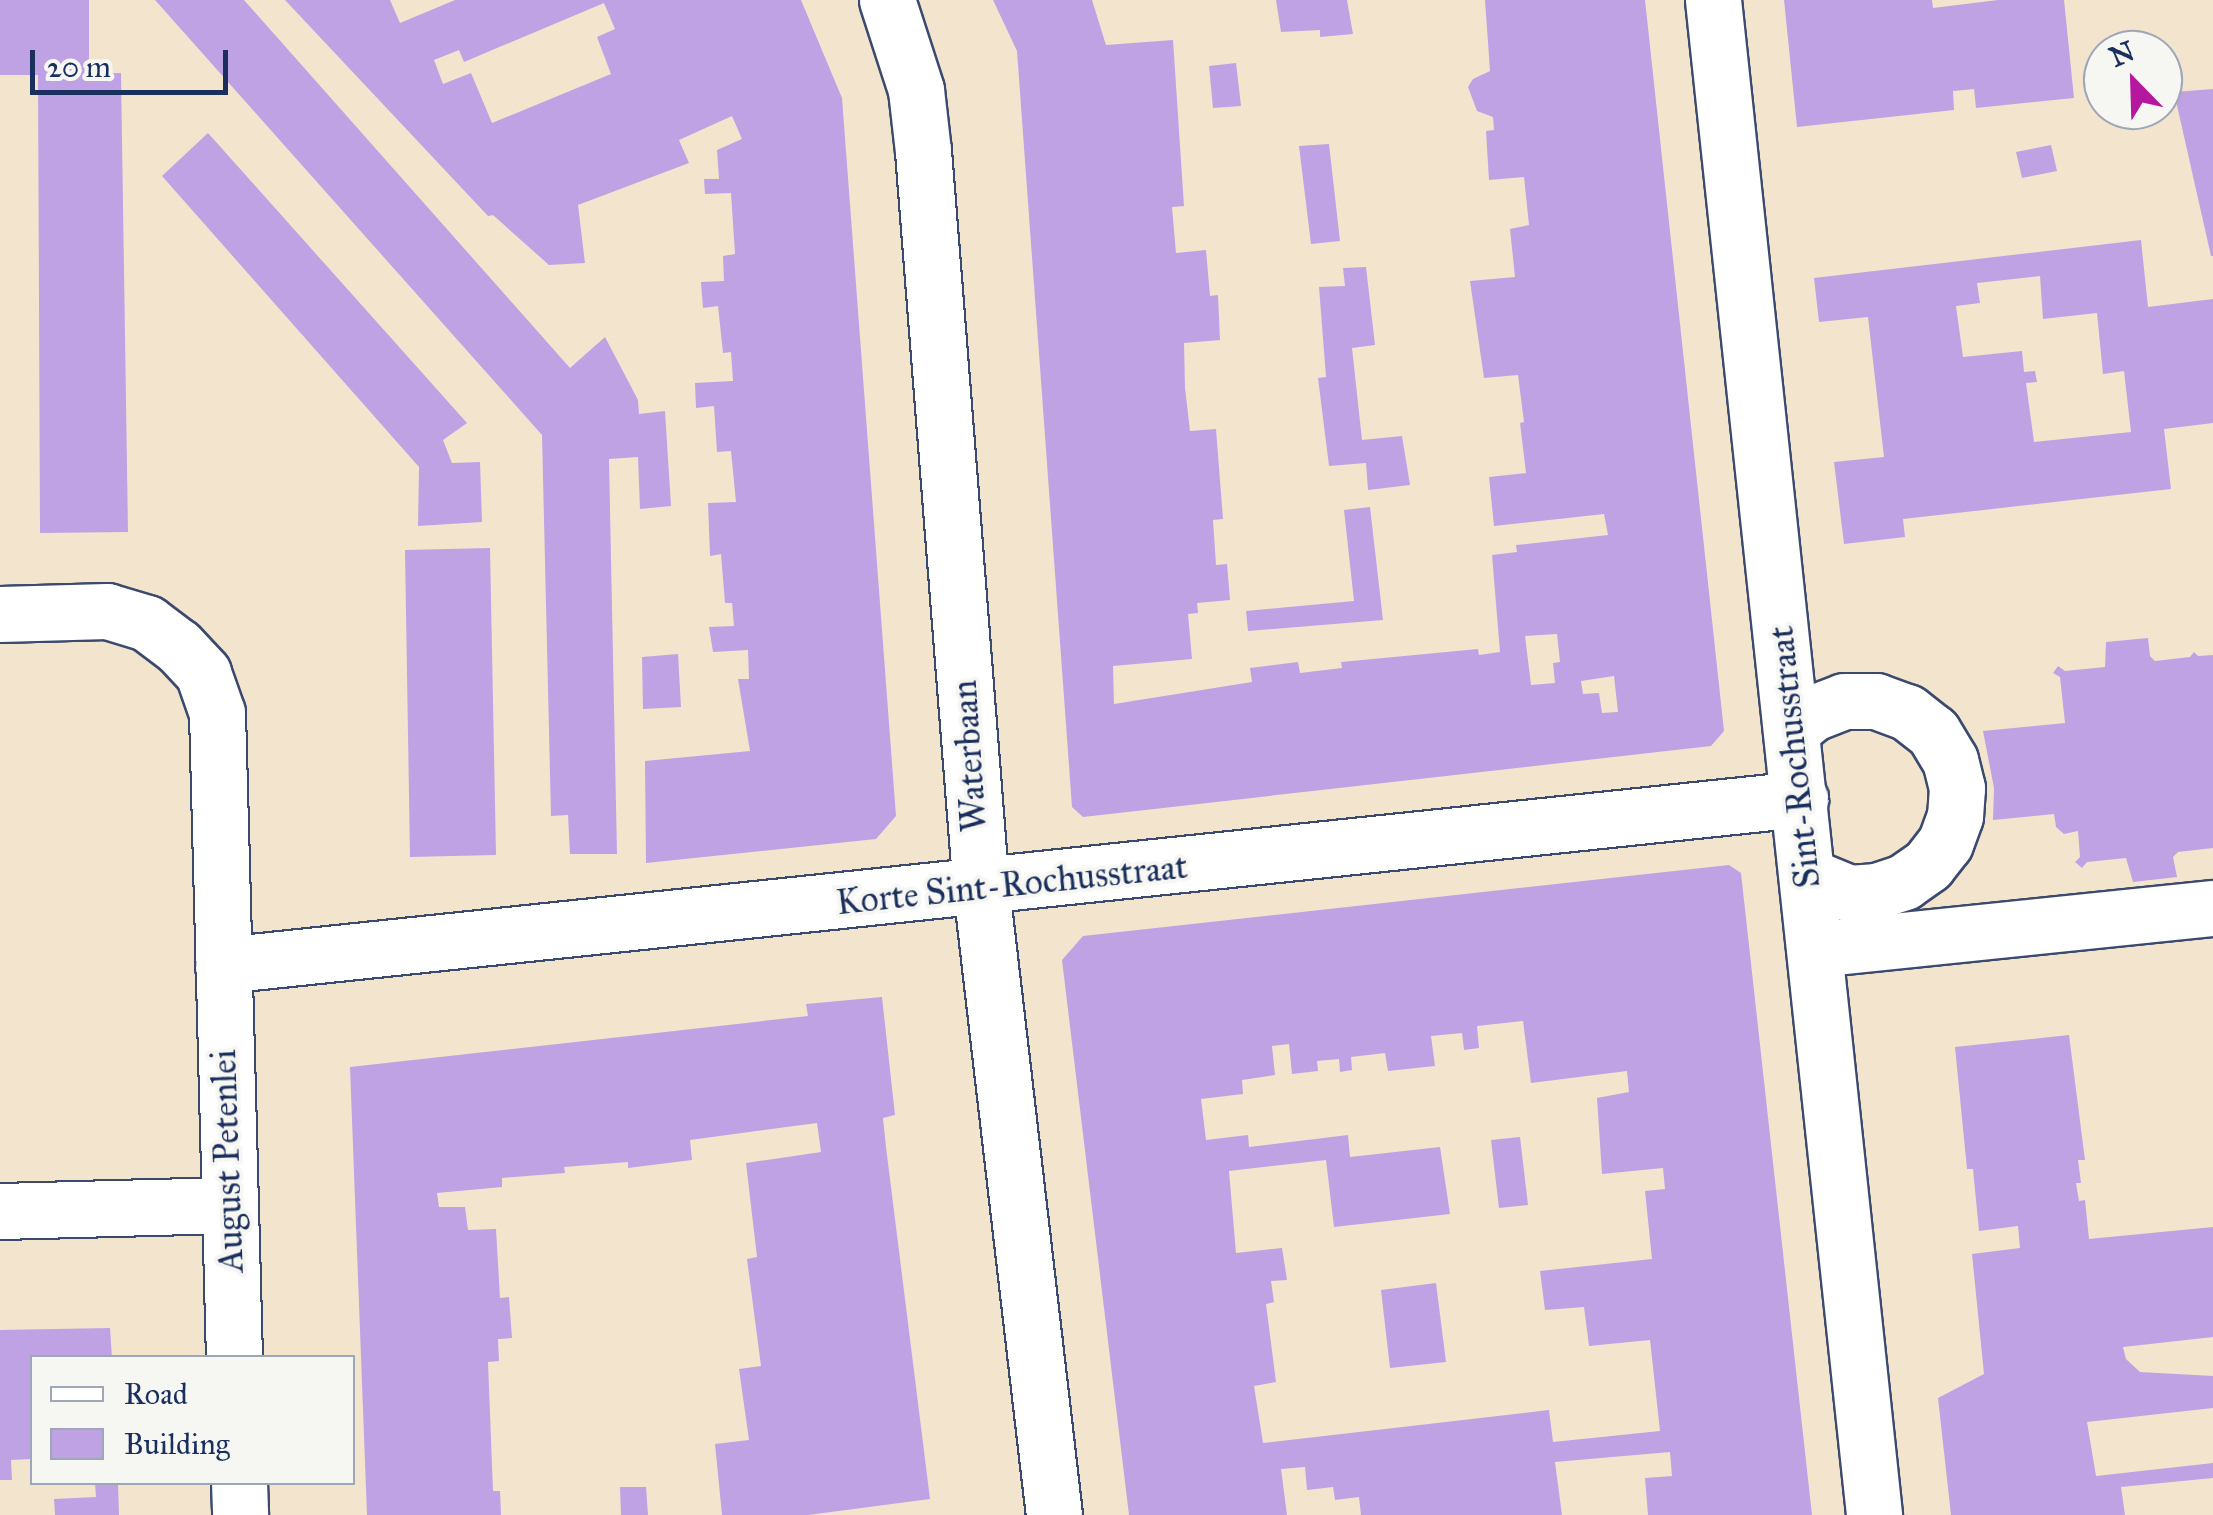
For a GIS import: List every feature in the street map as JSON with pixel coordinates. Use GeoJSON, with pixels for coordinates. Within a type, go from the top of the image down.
{"type":"FeatureCollection","features":[{"type":"Feature","properties":{"kind":"street","name":"Waterbaan"},"geometry":{"type":"LineString","coordinates":[[887,0],[916,90],[923,151],[981,889],[1054,1515]]}},
{"type":"Feature","properties":{"kind":"street","name":"Sint-Rochusstraat"},"geometry":{"type":"LineString","coordinates":[[1714,0],[1874,1515]]}},
{"type":"Feature","properties":{"kind":"street","name":"August Petenlei"},"geometry":{"type":"LineString","coordinates":[[0,614],[106,611],[134,619],[178,646],[203,673],[217,713],[234,1355]]}},
{"type":"Feature","properties":{"kind":"street"},"geometry":{"type":"LineString","coordinates":[[1792,728],[1813,713],[1844,701],[1876,701],[1908,712],[1933,732],[1950,760],[1957,788],[1955,816],[1945,843],[1928,865],[1904,882],[1878,891],[1849,892],[1808,876]]}},
{"type":"Feature","properties":{"kind":"street","name":"Korte Sint-Rochusstraat"},"geometry":{"type":"LineString","coordinates":[[223,965],[981,889],[1800,800]]}},
{"type":"Feature","properties":{"kind":"street"},"geometry":{"type":"LineString","coordinates":[[1815,949],[2213,908]]}},
{"type":"Feature","properties":{"kind":"street"},"geometry":{"type":"LineString","coordinates":[[0,1211],[228,1205]]}},
{"type":"Feature","properties":{"kind":"street"},"geometry":{"type":"LineString","coordinates":[[239,1485],[240,1515]]}},
{"type":"Feature","properties":{"kind":"building"},"geometry":{"type":"Polygon","coordinates":[[[0,0],[89,0],[89,74],[121,73],[128,532],[40,533],[38,75],[0,75],[0,0]]]}},
{"type":"Feature","properties":{"kind":"building"},"geometry":{"type":"Polygon","coordinates":[[[155,0],[244,0],[570,368],[605,337],[638,400],[639,414],[665,411],[671,506],[640,509],[638,457],[609,459],[617,854],[570,854],[568,815],[551,816],[542,435],[155,0]]]}},
{"type":"Feature","properties":{"kind":"building"},"geometry":{"type":"Polygon","coordinates":[[[285,0],[390,0],[400,23],[455,0],[801,0],[842,98],[896,816],[876,839],[646,863],[645,761],[750,751],[738,679],[749,679],[748,650],[713,652],[709,627],[734,626],[732,603],[725,603],[721,554],[710,556],[708,503],[736,502],[731,451],[717,452],[714,406],[696,408],[695,383],[733,381],[731,352],[723,353],[718,306],[703,308],[701,282],[724,281],[723,256],[735,254],[731,193],[705,194],[704,179],[719,179],[717,150],[742,139],[732,116],[679,140],[689,163],[578,205],[585,263],[549,265],[493,215],[488,216],[285,0]],[[604,3],[464,62],[459,50],[434,60],[443,84],[471,73],[492,123],[611,74],[597,37],[615,29],[604,3]]]}},
{"type":"Feature","properties":{"kind":"building"},"geometry":{"type":"Polygon","coordinates":[[[993,0],[1092,0],[1106,45],[1173,40],[1184,206],[1172,207],[1176,253],[1206,250],[1210,296],[1218,295],[1220,340],[1184,343],[1185,388],[1190,431],[1216,429],[1223,519],[1213,520],[1216,565],[1227,564],[1230,600],[1197,603],[1198,613],[1188,614],[1192,659],[1113,666],[1114,704],[1252,682],[1250,668],[1298,662],[1300,673],[1342,668],[1341,662],[1478,649],[1479,655],[1500,652],[1492,555],[1517,552],[1516,545],[1608,535],[1604,514],[1494,526],[1489,477],[1526,473],[1520,423],[1524,422],[1518,375],[1484,378],[1470,281],[1515,277],[1510,229],[1529,225],[1524,177],[1489,180],[1486,131],[1494,130],[1493,117],[1477,111],[1468,87],[1473,79],[1490,71],[1485,0],[1645,0],[1724,731],[1711,746],[1083,817],[1072,807],[1017,51],[993,0]],[[1557,634],[1525,636],[1531,685],[1555,683],[1553,663],[1560,662],[1557,634]],[[1614,676],[1581,681],[1583,694],[1599,693],[1602,713],[1618,712],[1614,676]]]}},
{"type":"Feature","properties":{"kind":"building"},"geometry":{"type":"Polygon","coordinates":[[[1276,0],[1347,0],[1353,34],[1320,37],[1320,30],[1281,32],[1276,0]]]}},
{"type":"Feature","properties":{"kind":"building"},"geometry":{"type":"Polygon","coordinates":[[[1784,0],[1932,0],[1933,8],[1998,0],[2064,0],[2074,98],[1976,108],[1974,89],[1953,91],[1954,110],[1797,127],[1784,0]]]}},
{"type":"Feature","properties":{"kind":"building"},"geometry":{"type":"Polygon","coordinates":[[[1236,63],[1241,106],[1213,108],[1209,66],[1236,63]]]}},
{"type":"Feature","properties":{"kind":"building"},"geometry":{"type":"Polygon","coordinates":[[[2213,89],[2213,256],[2183,130],[2183,91],[2213,89]]]}},
{"type":"Feature","properties":{"kind":"building"},"geometry":{"type":"Polygon","coordinates":[[[208,133],[467,423],[443,440],[452,463],[480,462],[482,522],[418,526],[419,467],[162,176],[208,133]]]}},
{"type":"Feature","properties":{"kind":"building"},"geometry":{"type":"Polygon","coordinates":[[[1329,144],[1340,241],[1311,244],[1299,146],[1329,144]]]}},
{"type":"Feature","properties":{"kind":"building"},"geometry":{"type":"Polygon","coordinates":[[[2051,145],[2057,171],[2022,178],[2016,152],[2051,145]]]}},
{"type":"Feature","properties":{"kind":"building"},"geometry":{"type":"Polygon","coordinates":[[[2141,240],[2148,307],[2213,299],[2213,423],[2164,429],[2171,489],[1903,519],[1905,537],[1844,544],[1834,462],[1884,457],[1868,317],[1819,322],[1814,278],[2141,240]],[[2040,276],[1977,283],[1980,303],[1956,306],[1963,357],[2022,351],[2024,372],[2035,371],[2037,382],[2026,383],[2034,442],[2131,432],[2124,371],[2103,374],[2097,313],[2043,319],[2040,276]]]}},
{"type":"Feature","properties":{"kind":"building"},"geometry":{"type":"Polygon","coordinates":[[[1366,267],[1375,345],[1352,348],[1362,440],[1402,436],[1410,485],[1368,490],[1366,463],[1329,466],[1318,378],[1326,377],[1319,287],[1345,286],[1343,268],[1366,267]]]}},
{"type":"Feature","properties":{"kind":"building"},"geometry":{"type":"Polygon","coordinates":[[[1370,507],[1383,620],[1248,631],[1246,611],[1354,601],[1344,510],[1370,507]]]}},
{"type":"Feature","properties":{"kind":"building"},"geometry":{"type":"Polygon","coordinates":[[[490,548],[496,855],[410,857],[405,550],[490,548]]]}},
{"type":"Feature","properties":{"kind":"building"},"geometry":{"type":"Polygon","coordinates":[[[2148,638],[2150,656],[2155,661],[2190,657],[2194,652],[2198,656],[2213,655],[2213,848],[2178,852],[2173,857],[2177,877],[2133,882],[2126,858],[2087,862],[2082,868],[2075,862],[2080,857],[2078,831],[2064,834],[2056,827],[2054,814],[1993,820],[1994,788],[1983,731],[2065,723],[2060,677],[2053,673],[2058,666],[2065,671],[2105,667],[2106,642],[2148,638]]]}},
{"type":"Feature","properties":{"kind":"building"},"geometry":{"type":"Polygon","coordinates":[[[678,654],[681,707],[643,709],[642,657],[678,654]]]}},
{"type":"Feature","properties":{"kind":"building"},"geometry":{"type":"Polygon","coordinates":[[[1729,865],[1741,873],[1812,1515],[1648,1515],[1645,1478],[1672,1476],[1670,1452],[1555,1462],[1562,1515],[1361,1515],[1359,1497],[1335,1500],[1333,1487],[1307,1490],[1305,1467],[1281,1469],[1287,1515],[1129,1515],[1062,960],[1083,936],[1729,865]],[[1523,1021],[1477,1026],[1479,1048],[1464,1050],[1462,1033],[1431,1036],[1435,1066],[1388,1071],[1385,1053],[1351,1057],[1352,1070],[1340,1072],[1339,1059],[1317,1061],[1318,1071],[1292,1074],[1289,1044],[1272,1046],[1275,1075],[1242,1080],[1243,1094],[1201,1099],[1206,1140],[1248,1135],[1249,1147],[1348,1135],[1350,1157],[1440,1147],[1450,1214],[1334,1227],[1326,1160],[1229,1171],[1236,1253],[1282,1248],[1287,1280],[1271,1281],[1274,1302],[1266,1304],[1276,1382],[1254,1386],[1263,1443],[1549,1410],[1553,1442],[1660,1431],[1650,1340],[1589,1346],[1584,1307],[1545,1310],[1540,1271],[1652,1259],[1645,1191],[1665,1189],[1663,1168],[1602,1174],[1597,1098],[1629,1092],[1627,1071],[1531,1083],[1523,1021]]]}},
{"type":"Feature","properties":{"kind":"building"},"geometry":{"type":"Polygon","coordinates":[[[882,997],[895,1115],[883,1118],[930,1499],[808,1515],[722,1515],[715,1444],[749,1440],[739,1369],[761,1366],[747,1259],[757,1257],[746,1163],[821,1152],[817,1123],[690,1140],[692,1160],[628,1168],[628,1162],[564,1167],[565,1173],[502,1178],[502,1187],[437,1193],[439,1207],[465,1207],[468,1230],[496,1229],[500,1298],[509,1297],[512,1338],[498,1339],[499,1361],[488,1362],[493,1491],[500,1491],[501,1515],[367,1515],[350,1067],[808,1016],[806,1004],[882,997]]]}},
{"type":"Feature","properties":{"kind":"building"},"geometry":{"type":"Polygon","coordinates":[[[2069,1035],[2085,1160],[2078,1160],[2081,1183],[2076,1183],[2079,1201],[2085,1200],[2089,1239],[2213,1227],[2213,1337],[2123,1347],[2126,1359],[2140,1372],[2213,1376],[2213,1408],[2087,1422],[2096,1476],[2213,1463],[2213,1478],[2121,1487],[2125,1515],[1951,1515],[1938,1398],[1984,1374],[1972,1254],[2020,1248],[2018,1226],[1979,1231],[1973,1169],[1967,1169],[1955,1047],[2069,1035]]]}},
{"type":"Feature","properties":{"kind":"building"},"geometry":{"type":"Polygon","coordinates":[[[1520,1137],[1528,1205],[1499,1208],[1491,1140],[1520,1137]]]}},
{"type":"Feature","properties":{"kind":"building"},"geometry":{"type":"Polygon","coordinates":[[[1436,1283],[1446,1362],[1390,1368],[1381,1290],[1436,1283]]]}},
{"type":"Feature","properties":{"kind":"building"},"geometry":{"type":"Polygon","coordinates":[[[110,1328],[112,1355],[30,1355],[30,1459],[11,1460],[12,1480],[0,1480],[0,1330],[110,1328]]]}},
{"type":"Feature","properties":{"kind":"building"},"geometry":{"type":"Polygon","coordinates":[[[95,1485],[118,1485],[119,1515],[55,1515],[54,1499],[96,1497],[95,1485]]]}},
{"type":"Feature","properties":{"kind":"building"},"geometry":{"type":"Polygon","coordinates":[[[620,1487],[646,1487],[648,1515],[621,1515],[620,1487]]]}}]}
